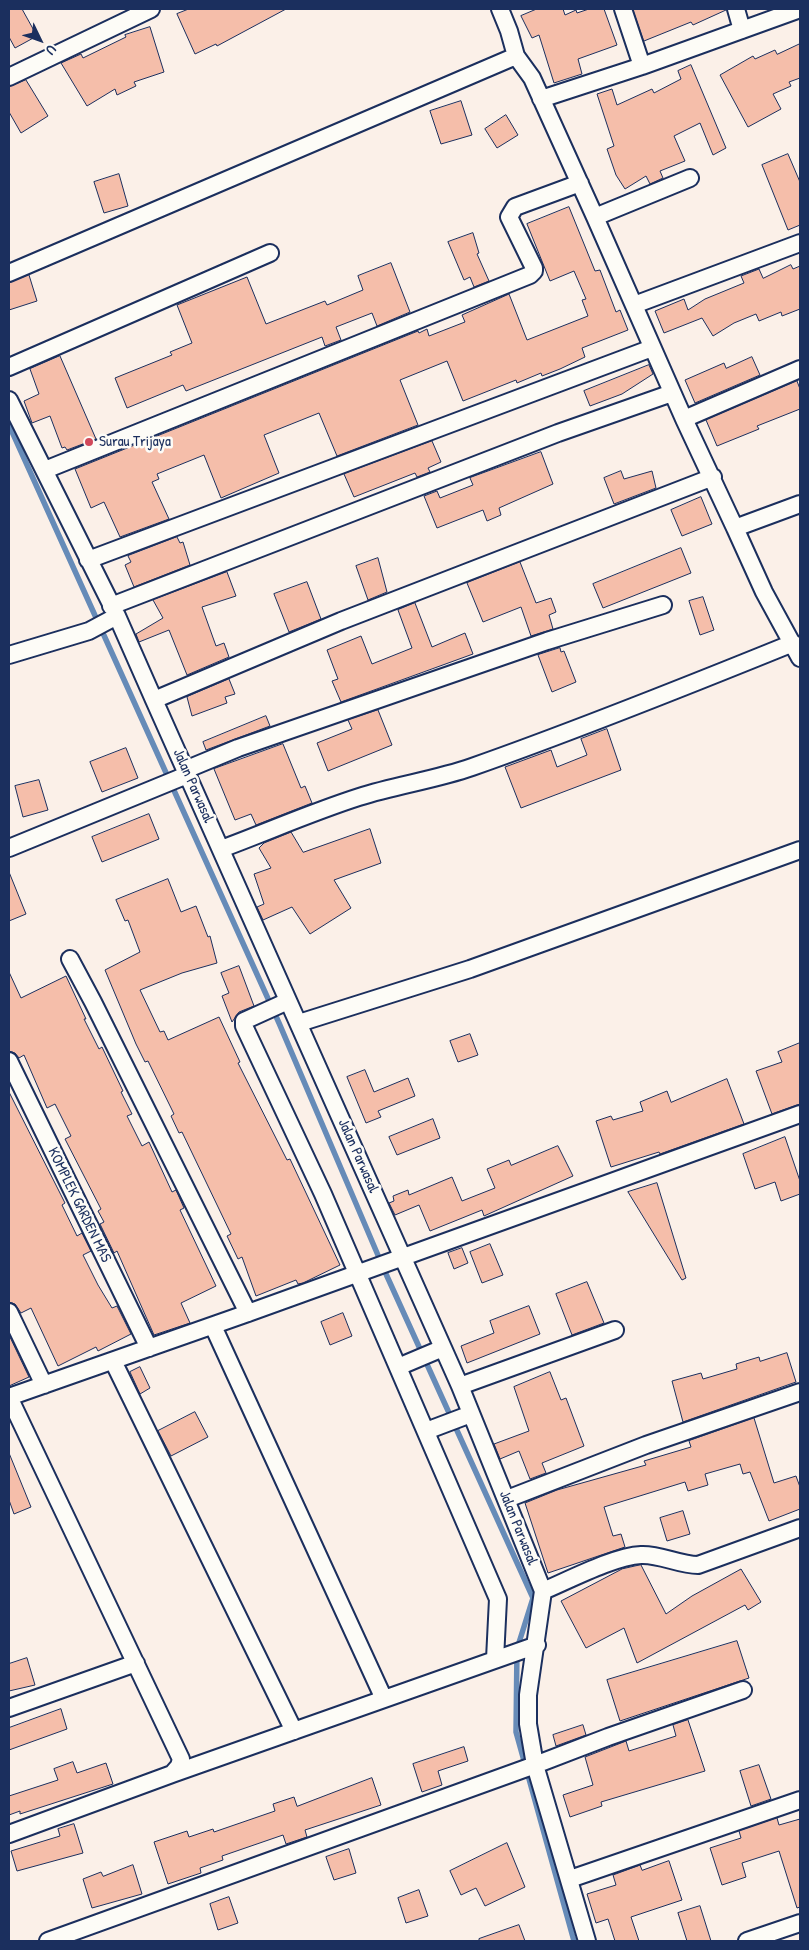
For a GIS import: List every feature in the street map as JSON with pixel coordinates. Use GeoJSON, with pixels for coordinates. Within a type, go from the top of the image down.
{"type":"FeatureCollection","features":[{"type":"Feature","properties":{"kind":"street"},"geometry":{"type":"LineString","coordinates":[[9,76],[151,9]]}},
{"type":"Feature","properties":{"kind":"street"},"geometry":{"type":"LineString","coordinates":[[221,849],[359,797],[401,786],[418,784],[471,768],[679,689],[798,653],[764,592],[713,477],[684,419],[532,78],[516,56],[500,9]]}},
{"type":"Feature","properties":{"kind":"street"},"geometry":{"type":"LineString","coordinates":[[623,9],[642,66]]}},
{"type":"Feature","properties":{"kind":"street"},"geometry":{"type":"LineString","coordinates":[[736,9],[742,30]]}},
{"type":"Feature","properties":{"kind":"street"},"geometry":{"type":"LineString","coordinates":[[541,99],[642,66],[800,9]]}},
{"type":"Feature","properties":{"kind":"street"},"geometry":{"type":"LineString","coordinates":[[9,273],[516,56]]}},
{"type":"Feature","properties":{"kind":"street"},"geometry":{"type":"LineString","coordinates":[[595,217],[690,178]]}},
{"type":"Feature","properties":{"kind":"street"},"geometry":{"type":"LineString","coordinates":[[45,470],[530,275],[534,268],[509,217],[511,212],[515,208],[580,182]]}},
{"type":"Feature","properties":{"kind":"street"},"geometry":{"type":"LineString","coordinates":[[634,305],[800,243]]}},
{"type":"Feature","properties":{"kind":"street"},"geometry":{"type":"LineString","coordinates":[[9,367],[270,253]]}},
{"type":"Feature","properties":{"kind":"street"},"geometry":{"type":"LineString","coordinates":[[88,560],[652,348]]}},
{"type":"Feature","properties":{"kind":"street"},"geometry":{"type":"LineString","coordinates":[[684,419],[800,369]]}},
{"type":"Feature","properties":{"kind":"street"},"geometry":{"type":"LineString","coordinates":[[9,655],[89,631],[112,615],[540,440],[672,392]]}},
{"type":"Feature","properties":{"kind":"street","name":"Jalan Parwasal"},"geometry":{"type":"LineString","coordinates":[[9,400],[88,560],[112,615],[154,700],[184,774],[221,849],[284,1002],[298,1023],[396,1259],[437,1351],[460,1386],[466,1416],[507,1499],[543,1591],[527,1706],[532,1766],[570,1879],[587,1941]]}},
{"type":"Feature","properties":{"kind":"street"},"geometry":{"type":"LineString","coordinates":[[154,700],[342,621],[713,477]]}},
{"type":"Feature","properties":{"kind":"street"},"geometry":{"type":"LineString","coordinates":[[736,528],[800,504]]}},
{"type":"Feature","properties":{"kind":"street"},"geometry":{"type":"LineString","coordinates":[[9,848],[160,786],[238,748],[539,644],[663,605]]}},
{"type":"Feature","properties":{"kind":"street"},"geometry":{"type":"LineString","coordinates":[[298,1023],[470,969],[800,850]]}},
{"type":"Feature","properties":{"kind":"street"},"geometry":{"type":"LineString","coordinates":[[70,959],[94,1002],[248,1313]]}},
{"type":"Feature","properties":{"kind":"street"},"geometry":{"type":"LineString","coordinates":[[284,1002],[244,1021],[246,1032],[323,1194],[364,1271],[433,1428],[498,1599],[495,1660]]}},
{"type":"Feature","properties":{"kind":"street","name":"KOMPLEK GARDEN MAS"},"geometry":{"type":"LineString","coordinates":[[9,1062],[149,1348]]}},
{"type":"Feature","properties":{"kind":"street"},"geometry":{"type":"LineString","coordinates":[[172,1774],[179,1766],[181,1759],[9,1397],[212,1326],[800,1114]]}},
{"type":"Feature","properties":{"kind":"street"},"geometry":{"type":"LineString","coordinates":[[9,1312],[44,1385]]}},
{"type":"Feature","properties":{"kind":"street"},"geometry":{"type":"LineString","coordinates":[[212,1326],[384,1699]]}},
{"type":"Feature","properties":{"kind":"street"},"geometry":{"type":"LineString","coordinates":[[460,1386],[615,1330]]}},
{"type":"Feature","properties":{"kind":"street"},"geometry":{"type":"LineString","coordinates":[[406,1364],[437,1351]]}},
{"type":"Feature","properties":{"kind":"street"},"geometry":{"type":"LineString","coordinates":[[114,1361],[294,1730]]}},
{"type":"Feature","properties":{"kind":"street"},"geometry":{"type":"LineString","coordinates":[[507,1499],[646,1445],[800,1392]]}},
{"type":"Feature","properties":{"kind":"street"},"geometry":{"type":"LineString","coordinates":[[433,1428],[466,1416]]}},
{"type":"Feature","properties":{"kind":"street"},"geometry":{"type":"LineString","coordinates":[[543,1591],[627,1557],[643,1554],[688,1565],[698,1565],[800,1528]]}},
{"type":"Feature","properties":{"kind":"street"},"geometry":{"type":"LineString","coordinates":[[9,1834],[294,1730],[537,1645]]}},
{"type":"Feature","properties":{"kind":"street"},"geometry":{"type":"LineString","coordinates":[[9,1708],[136,1664]]}},
{"type":"Feature","properties":{"kind":"street"},"geometry":{"type":"LineString","coordinates":[[48,1941],[608,1737],[743,1690]]}},
{"type":"Feature","properties":{"kind":"street"},"geometry":{"type":"LineString","coordinates":[[570,1879],[800,1800]]}},
{"type":"Feature","properties":{"kind":"street"},"geometry":{"type":"LineString","coordinates":[[747,1941],[800,1924]]}},
{"type":"Feature","properties":{"kind":"building"},"geometry":{"type":"Polygon","coordinates":[[[9,9],[22,9],[37,36],[15,48],[9,37],[9,9]]]}},
{"type":"Feature","properties":{"kind":"building"},"geometry":{"type":"Polygon","coordinates":[[[189,9],[286,9],[217,46],[216,44],[195,54],[177,14],[189,9]]]}},
{"type":"Feature","properties":{"kind":"building"},"geometry":{"type":"Polygon","coordinates":[[[537,9],[563,9],[565,15],[576,10],[577,13],[589,9],[604,9],[617,45],[578,59],[582,74],[554,83],[539,35],[532,38],[521,16],[537,9]]]}},
{"type":"Feature","properties":{"kind":"building"},"geometry":{"type":"Polygon","coordinates":[[[633,9],[726,10],[693,25],[691,22],[644,41],[633,9]]]}},
{"type":"Feature","properties":{"kind":"building"},"geometry":{"type":"Polygon","coordinates":[[[150,27],[164,72],[134,82],[136,86],[117,95],[115,89],[87,106],[61,63],[81,54],[83,58],[126,37],[125,35],[150,27]]]}},
{"type":"Feature","properties":{"kind":"building"},"geometry":{"type":"Polygon","coordinates":[[[800,44],[800,78],[789,82],[791,86],[773,94],[781,109],[748,127],[720,75],[753,56],[755,59],[775,50],[777,54],[800,44]]]}},
{"type":"Feature","properties":{"kind":"building"},"geometry":{"type":"Polygon","coordinates":[[[691,65],[726,148],[713,155],[700,123],[674,136],[685,161],[660,171],[663,178],[650,184],[646,176],[625,189],[616,175],[607,149],[614,146],[597,94],[612,89],[617,105],[652,89],[654,93],[681,79],[678,71],[691,65]]]}},
{"type":"Feature","properties":{"kind":"building"},"geometry":{"type":"Polygon","coordinates":[[[26,80],[48,116],[21,133],[9,112],[9,87],[26,80]]]}},
{"type":"Feature","properties":{"kind":"building"},"geometry":{"type":"Polygon","coordinates":[[[461,101],[472,135],[441,144],[430,111],[461,101]]]}},
{"type":"Feature","properties":{"kind":"building"},"geometry":{"type":"Polygon","coordinates":[[[506,115],[518,135],[497,148],[485,129],[506,115]]]}},
{"type":"Feature","properties":{"kind":"building"},"geometry":{"type":"Polygon","coordinates":[[[788,154],[800,182],[800,225],[788,230],[762,165],[788,154]]]}},
{"type":"Feature","properties":{"kind":"building"},"geometry":{"type":"Polygon","coordinates":[[[119,174],[128,206],[104,213],[94,182],[119,174]]]}},
{"type":"Feature","properties":{"kind":"building"},"geometry":{"type":"Polygon","coordinates":[[[569,207],[595,271],[600,270],[616,312],[620,310],[628,330],[582,348],[585,357],[560,369],[542,376],[541,373],[517,383],[516,380],[463,401],[447,361],[400,380],[418,425],[337,456],[319,413],[264,435],[279,473],[221,498],[204,455],[157,474],[159,479],[152,482],[169,519],[120,537],[104,502],[91,508],[75,469],[418,331],[419,333],[427,329],[429,336],[465,322],[462,315],[509,294],[527,340],[588,316],[582,300],[586,299],[574,271],[550,281],[527,224],[569,207]]]}},
{"type":"Feature","properties":{"kind":"building"},"geometry":{"type":"Polygon","coordinates":[[[473,233],[479,253],[477,254],[489,281],[474,287],[470,277],[464,280],[448,242],[473,233]]]}},
{"type":"Feature","properties":{"kind":"building"},"geometry":{"type":"Polygon","coordinates":[[[391,263],[410,312],[377,326],[372,313],[336,327],[341,340],[325,346],[322,337],[186,391],[183,385],[127,408],[115,378],[172,355],[170,352],[192,343],[177,305],[247,277],[266,324],[325,301],[327,305],[363,290],[358,276],[391,263]]]}},
{"type":"Feature","properties":{"kind":"building"},"geometry":{"type":"Polygon","coordinates":[[[791,265],[793,269],[800,266],[800,309],[782,316],[781,312],[759,321],[756,314],[734,323],[713,336],[702,318],[664,333],[655,311],[684,299],[688,310],[705,299],[744,283],[741,276],[759,269],[763,278],[791,265]]]}},
{"type":"Feature","properties":{"kind":"building"},"geometry":{"type":"Polygon","coordinates":[[[29,275],[37,301],[9,310],[9,283],[29,275]]]}},
{"type":"Feature","properties":{"kind":"building"},"geometry":{"type":"Polygon","coordinates":[[[60,356],[96,439],[67,450],[65,447],[62,448],[50,416],[32,423],[24,401],[39,394],[30,369],[60,356]]]}},
{"type":"Feature","properties":{"kind":"building"},"geometry":{"type":"Polygon","coordinates":[[[752,357],[760,375],[695,403],[685,380],[724,363],[726,368],[752,357]]]}},
{"type":"Feature","properties":{"kind":"building"},"geometry":{"type":"Polygon","coordinates":[[[649,365],[653,374],[622,394],[590,406],[584,391],[649,365]]]}},
{"type":"Feature","properties":{"kind":"building"},"geometry":{"type":"Polygon","coordinates":[[[797,381],[800,389],[800,409],[757,426],[759,429],[717,446],[706,420],[797,381]]]}},
{"type":"Feature","properties":{"kind":"building"},"geometry":{"type":"Polygon","coordinates":[[[432,441],[441,462],[428,468],[430,472],[417,477],[415,473],[354,497],[344,474],[432,441]]]}},
{"type":"Feature","properties":{"kind":"building"},"geometry":{"type":"Polygon","coordinates":[[[541,452],[553,484],[499,508],[501,515],[487,521],[483,510],[437,528],[424,496],[437,491],[440,498],[473,485],[470,478],[541,452]]]}},
{"type":"Feature","properties":{"kind":"building"},"geometry":{"type":"Polygon","coordinates":[[[621,471],[624,479],[652,471],[656,488],[614,504],[604,478],[621,471]]]}},
{"type":"Feature","properties":{"kind":"building"},"geometry":{"type":"Polygon","coordinates":[[[701,497],[712,524],[682,536],[671,510],[701,497]]]}},
{"type":"Feature","properties":{"kind":"building"},"geometry":{"type":"Polygon","coordinates":[[[177,537],[180,543],[183,542],[190,565],[134,587],[125,565],[131,562],[128,556],[177,537]]]}},
{"type":"Feature","properties":{"kind":"building"},"geometry":{"type":"Polygon","coordinates":[[[681,548],[691,573],[603,608],[593,584],[681,548]]]}},
{"type":"Feature","properties":{"kind":"building"},"geometry":{"type":"Polygon","coordinates":[[[378,558],[387,592],[368,600],[356,566],[378,558]]]}},
{"type":"Feature","properties":{"kind":"building"},"geometry":{"type":"Polygon","coordinates":[[[520,562],[536,603],[551,598],[556,612],[549,615],[553,629],[531,636],[521,607],[483,622],[467,583],[520,562]]]}},
{"type":"Feature","properties":{"kind":"building"},"geometry":{"type":"Polygon","coordinates":[[[227,572],[236,596],[202,607],[216,646],[224,643],[229,657],[187,675],[169,630],[139,642],[136,634],[163,618],[153,600],[227,572]]]}},
{"type":"Feature","properties":{"kind":"building"},"geometry":{"type":"Polygon","coordinates":[[[307,582],[321,619],[289,632],[274,594],[307,582]]]}},
{"type":"Feature","properties":{"kind":"building"},"geometry":{"type":"Polygon","coordinates":[[[703,597],[714,630],[700,635],[689,601],[703,597]]]}},
{"type":"Feature","properties":{"kind":"building"},"geometry":{"type":"Polygon","coordinates":[[[415,603],[432,647],[465,633],[473,654],[341,702],[332,681],[338,679],[327,650],[361,636],[372,664],[412,648],[398,610],[415,603]]]}},
{"type":"Feature","properties":{"kind":"building"},"geometry":{"type":"Polygon","coordinates":[[[560,648],[561,652],[564,651],[576,682],[552,692],[538,655],[560,648]]]}},
{"type":"Feature","properties":{"kind":"building"},"geometry":{"type":"Polygon","coordinates":[[[229,679],[235,694],[225,697],[227,703],[192,716],[187,697],[229,679]]]}},
{"type":"Feature","properties":{"kind":"building"},"geometry":{"type":"Polygon","coordinates":[[[378,710],[392,745],[328,771],[317,743],[352,729],[348,720],[378,710]]]}},
{"type":"Feature","properties":{"kind":"building"},"geometry":{"type":"Polygon","coordinates":[[[266,716],[270,726],[206,750],[203,742],[266,716]]]}},
{"type":"Feature","properties":{"kind":"building"},"geometry":{"type":"Polygon","coordinates":[[[607,729],[621,770],[521,808],[505,767],[551,750],[557,767],[587,755],[581,739],[607,729]]]}},
{"type":"Feature","properties":{"kind":"building"},"geometry":{"type":"Polygon","coordinates":[[[283,744],[301,788],[305,786],[312,803],[256,825],[251,814],[235,820],[214,769],[283,744]]]}},
{"type":"Feature","properties":{"kind":"building"},"geometry":{"type":"Polygon","coordinates":[[[126,748],[138,778],[102,792],[90,762],[126,748]]]}},
{"type":"Feature","properties":{"kind":"building"},"geometry":{"type":"Polygon","coordinates":[[[39,780],[48,810],[23,817],[15,786],[39,780]]]}},
{"type":"Feature","properties":{"kind":"building"},"geometry":{"type":"Polygon","coordinates":[[[149,814],[159,839],[102,862],[92,837],[149,814]]]}},
{"type":"Feature","properties":{"kind":"building"},"geometry":{"type":"Polygon","coordinates":[[[370,829],[381,863],[334,880],[351,908],[310,934],[292,907],[263,920],[257,907],[264,904],[254,874],[271,868],[259,848],[264,843],[291,832],[303,852],[370,829]]]}},
{"type":"Feature","properties":{"kind":"building"},"geometry":{"type":"Polygon","coordinates":[[[9,872],[26,914],[9,921],[9,872]]]}},
{"type":"Feature","properties":{"kind":"building"},"geometry":{"type":"Polygon","coordinates":[[[168,879],[181,912],[196,906],[208,937],[210,936],[217,963],[182,973],[140,990],[160,1032],[164,1031],[168,1040],[219,1017],[240,1062],[238,1063],[287,1160],[290,1159],[340,1265],[303,1283],[298,1284],[296,1280],[256,1296],[242,1257],[238,1259],[227,1236],[231,1234],[182,1132],[179,1133],[171,1116],[174,1114],[148,1061],[145,1062],[136,1044],[105,970],[140,952],[128,920],[125,921],[116,900],[168,879]]]}},
{"type":"Feature","properties":{"kind":"building"},"geometry":{"type":"Polygon","coordinates":[[[239,966],[254,1006],[239,1012],[232,1022],[222,996],[229,993],[221,973],[239,966]]]}},
{"type":"Feature","properties":{"kind":"building"},"geometry":{"type":"Polygon","coordinates":[[[9,972],[21,998],[66,976],[86,1019],[84,1019],[99,1049],[102,1047],[123,1091],[121,1092],[132,1114],[127,1116],[142,1146],[149,1142],[172,1192],[176,1190],[184,1208],[180,1210],[216,1286],[181,1303],[190,1323],[154,1335],[117,1251],[114,1253],[100,1224],[104,1222],[98,1211],[101,1209],[65,1139],[71,1136],[55,1104],[47,1108],[24,1055],[19,1058],[15,1053],[9,1051],[9,972]]]}},
{"type":"Feature","properties":{"kind":"building"},"geometry":{"type":"Polygon","coordinates":[[[470,1034],[478,1055],[458,1062],[450,1041],[470,1034]]]}},
{"type":"Feature","properties":{"kind":"building"},"geometry":{"type":"Polygon","coordinates":[[[800,1043],[800,1104],[772,1114],[756,1071],[782,1062],[778,1052],[800,1043]]]}},
{"type":"Feature","properties":{"kind":"building"},"geometry":{"type":"Polygon","coordinates":[[[365,1070],[374,1092],[408,1078],[415,1096],[378,1111],[381,1117],[366,1123],[347,1077],[365,1070]]]}},
{"type":"Feature","properties":{"kind":"building"},"geometry":{"type":"Polygon","coordinates":[[[727,1079],[744,1124],[660,1154],[659,1152],[611,1167],[596,1121],[611,1116],[613,1120],[643,1111],[640,1102],[667,1091],[671,1102],[727,1079]]]}},
{"type":"Feature","properties":{"kind":"building"},"geometry":{"type":"Polygon","coordinates":[[[9,1092],[65,1203],[62,1205],[77,1236],[82,1233],[91,1251],[83,1255],[98,1285],[112,1308],[117,1306],[131,1334],[98,1351],[96,1347],[58,1366],[31,1308],[21,1313],[15,1304],[9,1302],[9,1092]]]}},
{"type":"Feature","properties":{"kind":"building"},"geometry":{"type":"Polygon","coordinates":[[[433,1119],[440,1138],[397,1155],[389,1137],[433,1119]]]}},
{"type":"Feature","properties":{"kind":"building"},"geometry":{"type":"Polygon","coordinates":[[[785,1137],[800,1181],[800,1194],[781,1201],[775,1182],[755,1189],[743,1154],[785,1137]]]}},
{"type":"Feature","properties":{"kind":"building"},"geometry":{"type":"Polygon","coordinates":[[[558,1146],[573,1176],[484,1216],[482,1210],[430,1231],[419,1205],[395,1215],[389,1203],[394,1201],[393,1196],[408,1190],[409,1195],[452,1177],[462,1201],[495,1188],[487,1169],[509,1160],[511,1165],[558,1146]]]}},
{"type":"Feature","properties":{"kind":"building"},"geometry":{"type":"Polygon","coordinates":[[[657,1183],[686,1278],[682,1280],[628,1192],[657,1183]]]}},
{"type":"Feature","properties":{"kind":"building"},"geometry":{"type":"Polygon","coordinates":[[[490,1244],[503,1275],[482,1283],[470,1252],[490,1244]]]}},
{"type":"Feature","properties":{"kind":"building"},"geometry":{"type":"Polygon","coordinates":[[[462,1248],[468,1263],[454,1269],[448,1253],[462,1248]]]}},
{"type":"Feature","properties":{"kind":"building"},"geometry":{"type":"Polygon","coordinates":[[[587,1282],[604,1323],[572,1335],[556,1294],[587,1282]]]}},
{"type":"Feature","properties":{"kind":"building"},"geometry":{"type":"Polygon","coordinates":[[[529,1306],[540,1334],[467,1363],[461,1346],[494,1333],[490,1321],[529,1306]]]}},
{"type":"Feature","properties":{"kind":"building"},"geometry":{"type":"Polygon","coordinates":[[[343,1313],[352,1336],[330,1345],[321,1322],[343,1313]]]}},
{"type":"Feature","properties":{"kind":"building"},"geometry":{"type":"Polygon","coordinates":[[[9,1335],[29,1377],[9,1386],[9,1335]]]}},
{"type":"Feature","properties":{"kind":"building"},"geometry":{"type":"Polygon","coordinates":[[[787,1353],[796,1382],[683,1422],[672,1381],[701,1373],[703,1379],[737,1369],[736,1364],[759,1357],[760,1361],[787,1353]]]}},
{"type":"Feature","properties":{"kind":"building"},"geometry":{"type":"Polygon","coordinates":[[[140,1367],[150,1388],[140,1394],[130,1372],[140,1367]]]}},
{"type":"Feature","properties":{"kind":"building"},"geometry":{"type":"Polygon","coordinates":[[[550,1372],[561,1400],[566,1398],[584,1446],[542,1463],[546,1473],[530,1479],[519,1451],[500,1459],[494,1444],[529,1431],[514,1387],[550,1372]]]}},
{"type":"Feature","properties":{"kind":"building"},"geometry":{"type":"Polygon","coordinates":[[[195,1412],[208,1437],[171,1456],[158,1431],[195,1412]]]}},
{"type":"Feature","properties":{"kind":"building"},"geometry":{"type":"Polygon","coordinates":[[[754,1418],[774,1483],[796,1476],[800,1487],[800,1509],[769,1521],[750,1472],[743,1474],[740,1464],[705,1474],[708,1485],[688,1491],[685,1482],[604,1507],[613,1536],[621,1534],[625,1547],[548,1573],[525,1503],[557,1490],[646,1465],[644,1461],[691,1447],[689,1441],[754,1418]]]}},
{"type":"Feature","properties":{"kind":"building"},"geometry":{"type":"Polygon","coordinates":[[[9,1453],[31,1507],[14,1514],[9,1500],[9,1453]]]}},
{"type":"Feature","properties":{"kind":"building"},"geometry":{"type":"Polygon","coordinates":[[[683,1511],[690,1534],[667,1541],[660,1518],[683,1511]]]}},
{"type":"Feature","properties":{"kind":"building"},"geometry":{"type":"Polygon","coordinates":[[[641,1565],[666,1614],[692,1596],[741,1569],[761,1602],[748,1610],[745,1605],[637,1663],[624,1628],[586,1648],[561,1601],[622,1569],[641,1565]]]}},
{"type":"Feature","properties":{"kind":"building"},"geometry":{"type":"Polygon","coordinates":[[[737,1641],[749,1678],[620,1721],[607,1680],[737,1641]]]}},
{"type":"Feature","properties":{"kind":"building"},"geometry":{"type":"Polygon","coordinates":[[[27,1658],[35,1685],[9,1691],[9,1664],[27,1658]]]}},
{"type":"Feature","properties":{"kind":"building"},"geometry":{"type":"Polygon","coordinates":[[[61,1709],[67,1729],[9,1750],[9,1728],[61,1709]]]}},
{"type":"Feature","properties":{"kind":"building"},"geometry":{"type":"Polygon","coordinates":[[[688,1720],[705,1771],[601,1802],[602,1806],[570,1817],[563,1795],[593,1785],[585,1757],[626,1741],[629,1751],[676,1736],[673,1725],[688,1720]]]}},
{"type":"Feature","properties":{"kind":"building"},"geometry":{"type":"Polygon","coordinates":[[[583,1725],[586,1735],[556,1746],[553,1735],[583,1725]]]}},
{"type":"Feature","properties":{"kind":"building"},"geometry":{"type":"Polygon","coordinates":[[[464,1747],[468,1761],[438,1771],[442,1785],[422,1792],[413,1764],[464,1747]]]}},
{"type":"Feature","properties":{"kind":"building"},"geometry":{"type":"Polygon","coordinates":[[[73,1762],[77,1773],[106,1763],[113,1784],[20,1814],[20,1811],[9,1815],[9,1796],[58,1780],[54,1769],[73,1762]]]}},
{"type":"Feature","properties":{"kind":"building"},"geometry":{"type":"Polygon","coordinates":[[[759,1765],[771,1799],[751,1806],[740,1771],[759,1765]]]}},
{"type":"Feature","properties":{"kind":"building"},"geometry":{"type":"Polygon","coordinates":[[[372,1778],[381,1805],[305,1830],[307,1837],[286,1844],[283,1835],[222,1856],[223,1860],[200,1868],[201,1873],[168,1884],[154,1842],[187,1831],[189,1837],[213,1829],[214,1832],[275,1811],[273,1804],[294,1797],[297,1806],[372,1778]]]}},
{"type":"Feature","properties":{"kind":"building"},"geometry":{"type":"Polygon","coordinates":[[[777,1818],[779,1825],[800,1819],[800,1907],[797,1908],[779,1851],[742,1863],[746,1877],[722,1885],[710,1848],[741,1838],[739,1831],[777,1818]]]}},
{"type":"Feature","properties":{"kind":"building"},"geometry":{"type":"Polygon","coordinates":[[[74,1824],[83,1853],[17,1871],[11,1851],[60,1836],[58,1829],[74,1824]]]}},
{"type":"Feature","properties":{"kind":"building"},"geometry":{"type":"Polygon","coordinates":[[[507,1843],[525,1887],[485,1906],[476,1888],[461,1895],[450,1871],[507,1843]]]}},
{"type":"Feature","properties":{"kind":"building"},"geometry":{"type":"Polygon","coordinates":[[[349,1849],[356,1873],[334,1880],[326,1857],[349,1849]]]}},
{"type":"Feature","properties":{"kind":"building"},"geometry":{"type":"Polygon","coordinates":[[[669,1861],[682,1900],[631,1917],[639,1941],[615,1941],[608,1919],[596,1923],[587,1894],[616,1885],[613,1875],[640,1865],[642,1870],[669,1861]]]}},
{"type":"Feature","properties":{"kind":"building"},"geometry":{"type":"Polygon","coordinates":[[[133,1865],[142,1894],[92,1908],[83,1879],[101,1872],[103,1876],[133,1865]]]}},
{"type":"Feature","properties":{"kind":"building"},"geometry":{"type":"Polygon","coordinates":[[[419,1890],[428,1916],[406,1923],[398,1898],[419,1890]]]}},
{"type":"Feature","properties":{"kind":"building"},"geometry":{"type":"Polygon","coordinates":[[[229,1897],[238,1923],[218,1930],[210,1904],[229,1897]]]}},
{"type":"Feature","properties":{"kind":"building"},"geometry":{"type":"Polygon","coordinates":[[[700,1906],[711,1941],[687,1941],[678,1913],[700,1906]]]}},
{"type":"Feature","properties":{"kind":"building"},"geometry":{"type":"Polygon","coordinates":[[[519,1925],[525,1941],[479,1941],[479,1939],[519,1925]]]}},
{"type":"Feature","properties":{"kind":"waterway"},"geometry":{"type":"LineString","coordinates":[[9,425],[279,1023],[386,1274],[533,1598],[517,1649],[516,1732],[574,1941]]}},
{"type":"Feature","properties":{"kind":"place","name":"Surau Trijaya"},"geometry":{"type":"Point","coordinates":[89,442]}}]}
